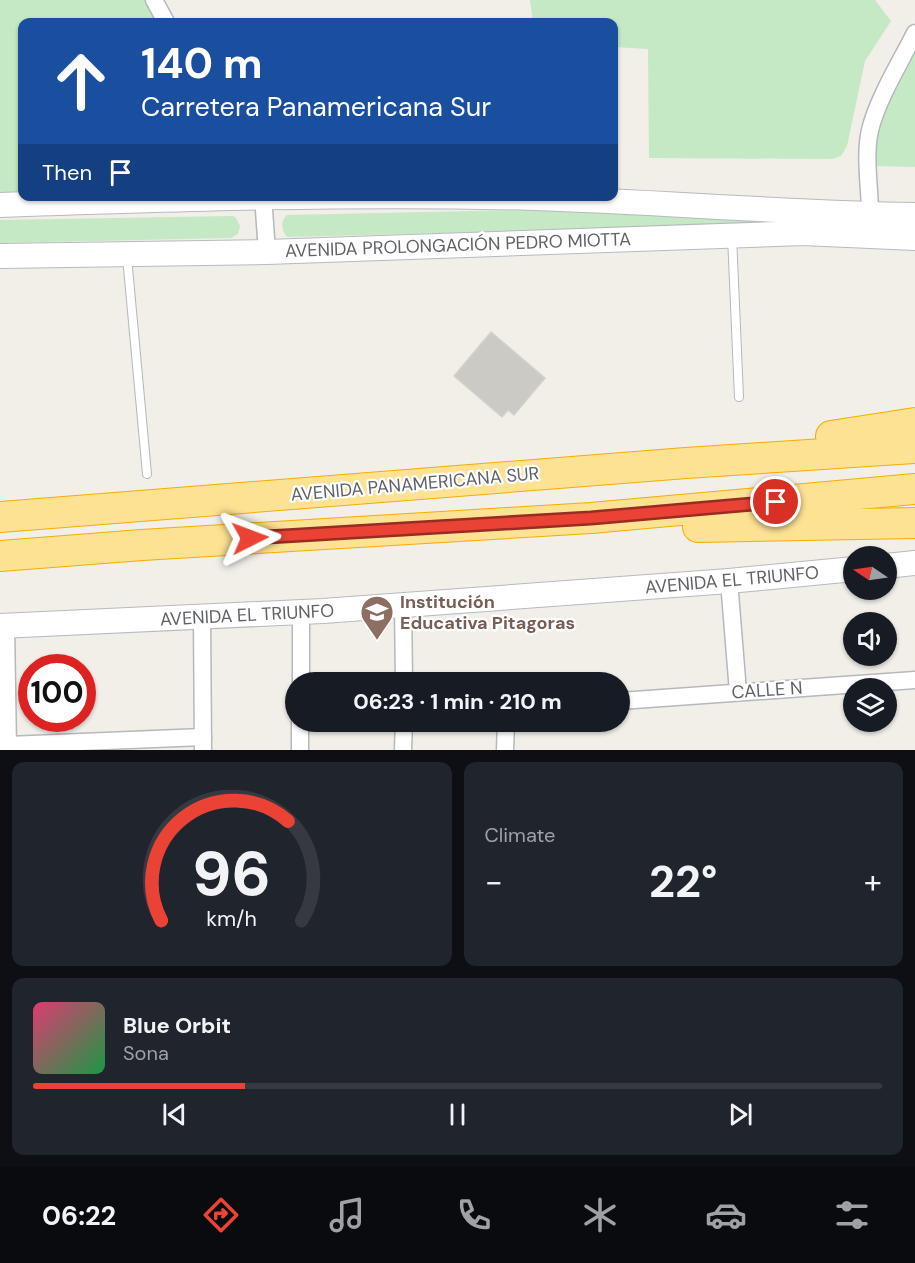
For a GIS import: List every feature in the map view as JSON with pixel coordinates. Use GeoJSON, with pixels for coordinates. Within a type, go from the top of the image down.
{"type":"FeatureCollection","features":[{"type":"Feature","properties":{"kind":"highway"},"geometry":{"type":"LineString","coordinates":[[686,463],[915,423]]}},
{"type":"Feature","properties":{"kind":"highway"},"geometry":{"type":"LineString","coordinates":[[686,463],[915,448]]}},
{"type":"Feature","properties":{"kind":"highway","name":"AVENIDA PANAMERICANA SUR"},"geometry":{"type":"LineString","coordinates":[[0,517],[686,463]]}},
{"type":"Feature","properties":{"kind":"highway"},"geometry":{"type":"LineString","coordinates":[[0,556],[142,545],[591,518],[915,489]]}},
{"type":"Feature","properties":{"kind":"highway"},"geometry":{"type":"LineString","coordinates":[[591,518],[653,528],[915,523]]}},
{"type":"Feature","properties":{"kind":"highway"},"geometry":{"type":"LineString","coordinates":[[0,573],[78,566],[142,545]]}},
{"type":"Feature","properties":{"kind":"main road","name":"AVENIDA PROLONGACIÓN PEDRO MIOTTA"},"geometry":{"type":"LineString","coordinates":[[0,205],[150,201]]}},
{"type":"Feature","properties":{"kind":"main road","name":"AVENIDA PROLONGACIÓN PEDRO MIOTTA"},"geometry":{"type":"LineString","coordinates":[[597,201],[870,214],[915,214]]}},
{"type":"Feature","properties":{"kind":"main road","name":"AVENIDA PROLONGACIÓN PEDRO MIOTTA"},"geometry":{"type":"LineString","coordinates":[[0,256],[267,252],[803,233],[915,238]]}},
{"type":"Feature","properties":{"kind":"main road"},"geometry":{"type":"LineString","coordinates":[[897,565],[915,563]]}},
{"type":"Feature","properties":{"kind":"main road","name":"AVENIDA EL TRIUNFO"},"geometry":{"type":"LineString","coordinates":[[2,630],[403,605],[729,581],[843,570]]}},
{"type":"Feature","properties":{"kind":"street"},"geometry":{"type":"LineString","coordinates":[[154,0],[164,18]]}},
{"type":"Feature","properties":{"kind":"street"},"geometry":{"type":"LineString","coordinates":[[870,214],[868,149],[870,131],[876,112],[915,33]]}},
{"type":"Feature","properties":{"kind":"street"},"geometry":{"type":"LineString","coordinates":[[263,201],[267,252]]}},
{"type":"Feature","properties":{"kind":"street"},"geometry":{"type":"LineString","coordinates":[[729,581],[738,693]]}},
{"type":"Feature","properties":{"kind":"street"},"geometry":{"type":"LineString","coordinates":[[403,605],[404,672]]}},
{"type":"Feature","properties":{"kind":"street"},"geometry":{"type":"LineString","coordinates":[[301,672],[302,612]]}},
{"type":"Feature","properties":{"kind":"street"},"geometry":{"type":"LineString","coordinates":[[2,630],[8,748],[203,744],[202,618]]}},
{"type":"Feature","properties":{"kind":"street","name":"CALLE N"},"geometry":{"type":"LineString","coordinates":[[630,700],[915,680]]}},
{"type":"Feature","properties":{"kind":"street"},"geometry":{"type":"LineString","coordinates":[[300,732],[300,750]]}},
{"type":"Feature","properties":{"kind":"street"},"geometry":{"type":"LineString","coordinates":[[404,732],[404,750]]}},
{"type":"Feature","properties":{"kind":"street"},"geometry":{"type":"LineString","coordinates":[[505,750],[506,732]]}},
{"type":"Feature","properties":{"kind":"lane"},"geometry":{"type":"LineString","coordinates":[[732,236],[739,397]]}},
{"type":"Feature","properties":{"kind":"lane"},"geometry":{"type":"LineString","coordinates":[[127,253],[147,474]]}},
{"type":"Feature","properties":{"kind":"green space"},"geometry":{"type":"Polygon","coordinates":[[[0,0],[150,0],[161,18],[18,18],[18,196],[0,198],[0,0]]]}},
{"type":"Feature","properties":{"kind":"green space"},"geometry":{"type":"Polygon","coordinates":[[[530,0],[875,0],[891,21],[865,61],[847,146],[841,156],[832,159],[649,158],[648,49],[618,47],[618,18],[532,18],[530,0]]]}},
{"type":"Feature","properties":{"kind":"green space"},"geometry":{"type":"Polygon","coordinates":[[[915,49],[915,167],[875,166],[880,118],[915,49]]]}},
{"type":"Feature","properties":{"kind":"green space"},"geometry":{"type":"Polygon","coordinates":[[[527,210],[849,223],[287,237],[282,226],[287,215],[527,210]]]}},
{"type":"Feature","properties":{"kind":"green space"},"geometry":{"type":"Polygon","coordinates":[[[233,216],[240,226],[238,234],[231,238],[0,243],[0,220],[233,216]]]}},
{"type":"Feature","properties":{"kind":"building"},"geometry":{"type":"Polygon","coordinates":[[[491,332],[545,378],[514,415],[508,410],[502,417],[454,376],[491,332]]]}},
{"type":"Feature","properties":{"kind":"place","name":"Institución Educativa Pitagoras"},"geometry":{"type":"Point","coordinates":[377,641]}},
{"type":"Feature","properties":{"kind":"route"},"geometry":{"type":"LineString","coordinates":[[250,538],[591,518],[776,502]]}}]}
